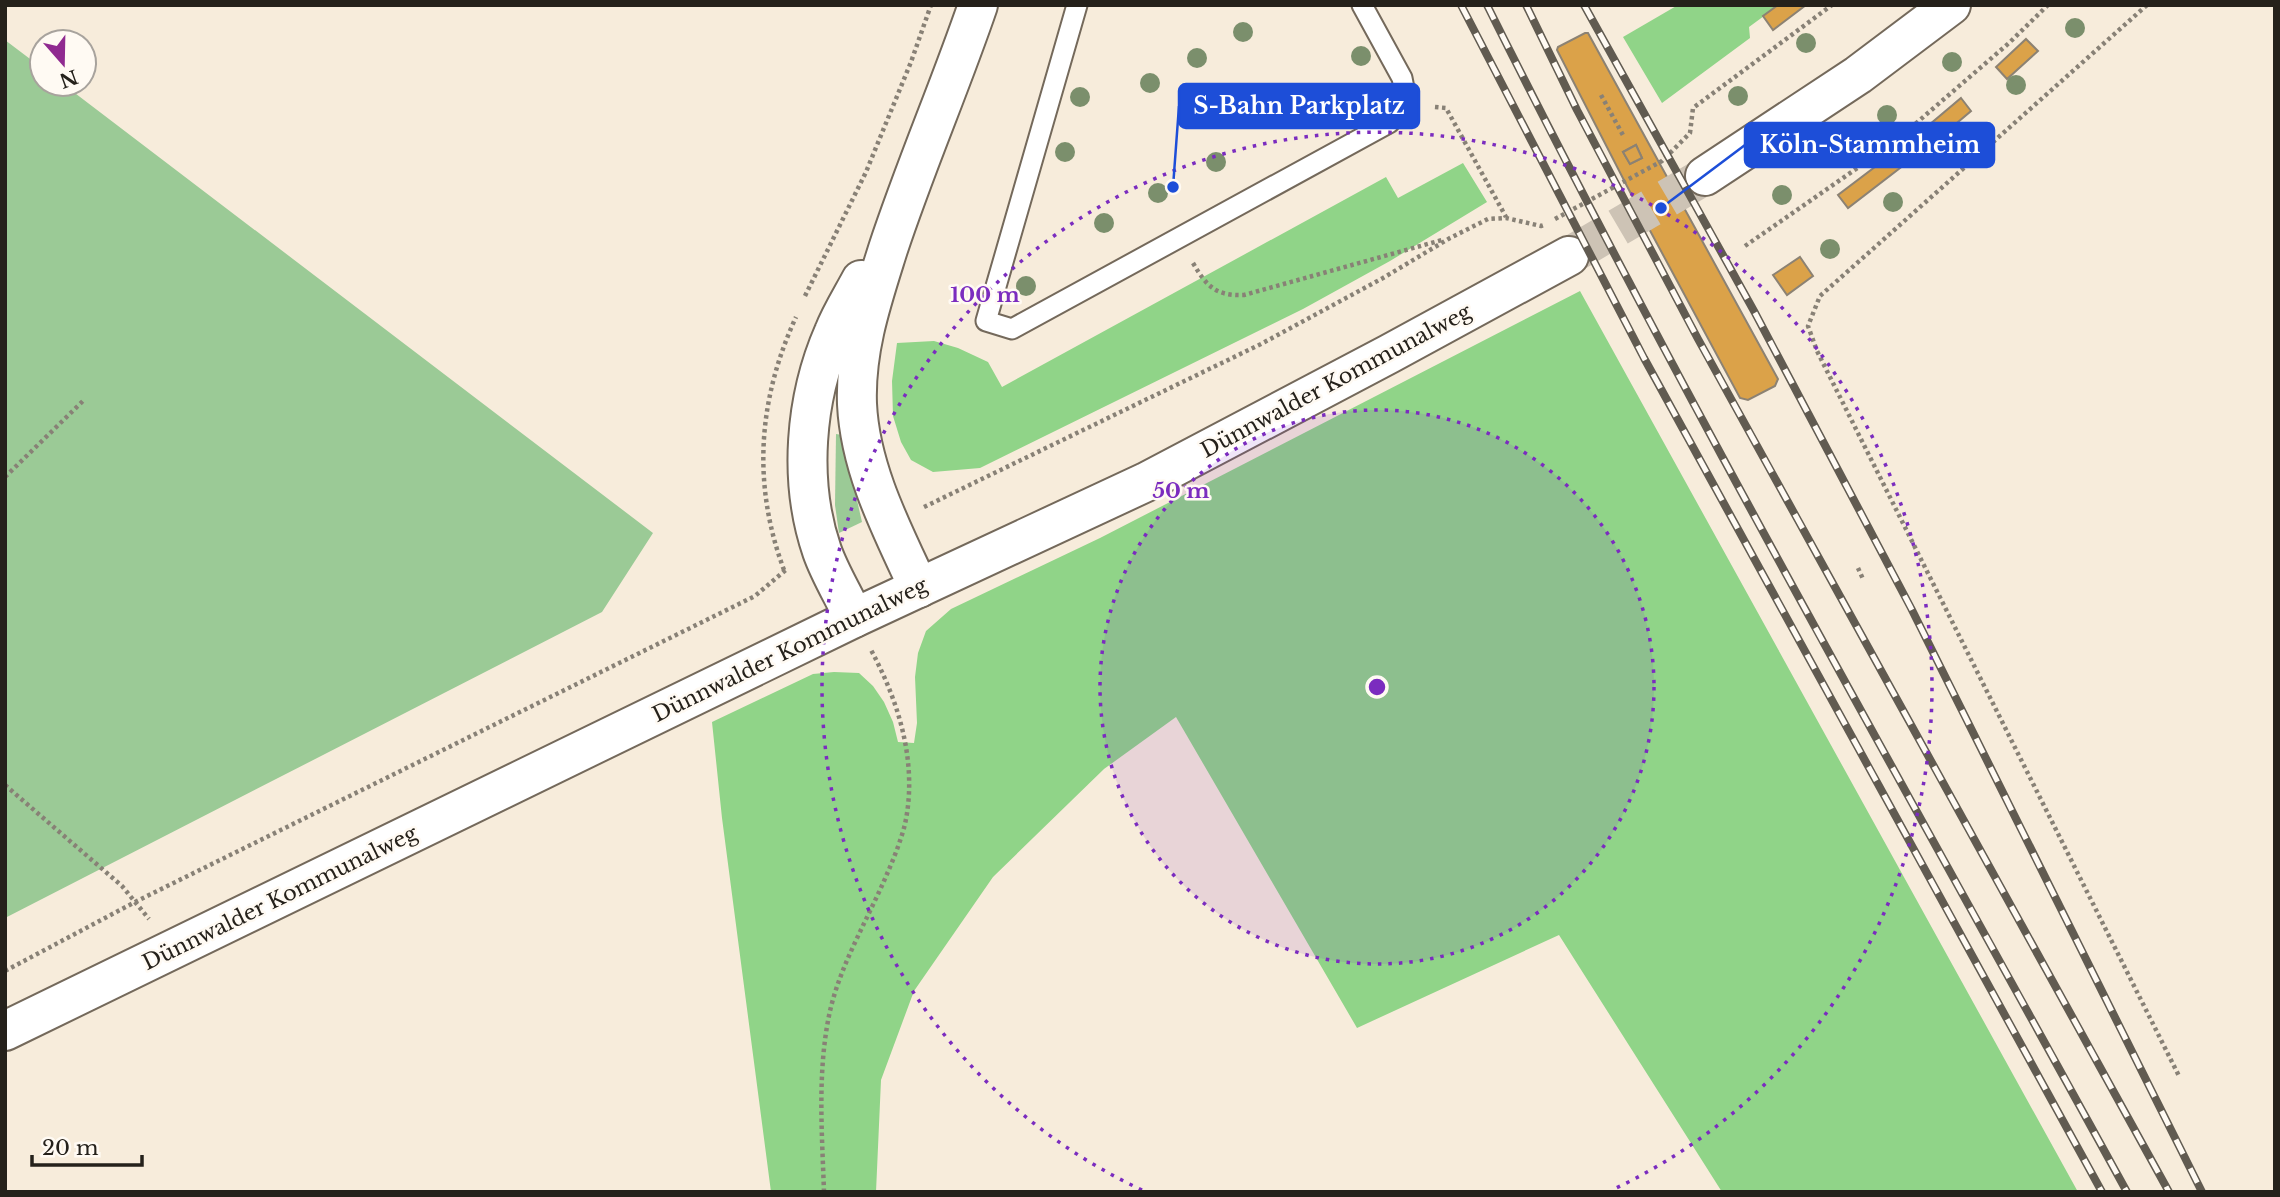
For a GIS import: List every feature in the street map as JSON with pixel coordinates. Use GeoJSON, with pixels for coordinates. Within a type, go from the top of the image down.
{"type":"FeatureCollection","features":[{"type":"Feature","properties":{"kind":"main road"},"geometry":{"type":"LineString","coordinates":[[919,589],[873,485],[863,447],[857,404],[859,372],[865,319],[908,188],[978,5]]}},
{"type":"Feature","properties":{"kind":"main road"},"geometry":{"type":"LineString","coordinates":[[1705,176],[1858,75],[1951,5]]}},
{"type":"Feature","properties":{"kind":"main road"},"geometry":{"type":"LineString","coordinates":[[854,618],[822,553],[815,525],[808,463],[809,429],[822,363],[834,331],[908,188]]}},
{"type":"Feature","properties":{"kind":"main road","name":"Dünnwalder Kommunalweg"},"geometry":{"type":"LineString","coordinates":[[5,1031],[854,618],[1146,482],[1569,256]]}},
{"type":"Feature","properties":{"kind":"lane"},"geometry":{"type":"LineString","coordinates":[[1077,5],[986,321],[1013,329],[1390,123],[1407,103],[1402,78],[1362,5]]}},
{"type":"Feature","properties":{"kind":"path"},"geometry":{"type":"LineString","coordinates":[[888,523],[1261,344],[1488,219],[1506,218],[1541,226],[1662,161],[1690,133],[1693,108],[1832,5]]}},
{"type":"Feature","properties":{"kind":"path"},"geometry":{"type":"LineString","coordinates":[[1745,246],[1892,144],[2049,5]]}},
{"type":"Feature","properties":{"kind":"path"},"geometry":{"type":"LineString","coordinates":[[2147,5],[1820,296],[1808,326],[1817,351],[2179,1076]]}},
{"type":"Feature","properties":{"kind":"path"},"geometry":{"type":"LineString","coordinates":[[1601,95],[1624,137]]}},
{"type":"Feature","properties":{"kind":"path"},"geometry":{"type":"LineString","coordinates":[[1407,103],[1446,108],[1506,218]]}},
{"type":"Feature","properties":{"kind":"path"},"geometry":{"type":"LineString","coordinates":[[1180,237],[1201,277],[1212,289],[1227,296],[1244,295],[1450,238]]}},
{"type":"Feature","properties":{"kind":"path"},"geometry":{"type":"LineString","coordinates":[[5,477],[85,399]]}},
{"type":"Feature","properties":{"kind":"path"},"geometry":{"type":"LineString","coordinates":[[5,971],[137,901],[755,596],[784,570],[822,553]]}},
{"type":"Feature","properties":{"kind":"path"},"geometry":{"type":"LineString","coordinates":[[1857,568],[1863,579]]}},
{"type":"Feature","properties":{"kind":"path"},"geometry":{"type":"LineString","coordinates":[[824,1192],[822,1085],[824,1048],[831,1009],[858,935],[887,873],[905,825],[908,799],[908,759],[900,714],[884,673],[854,618]]}},
{"type":"Feature","properties":{"kind":"path"},"geometry":{"type":"LineString","coordinates":[[5,785],[122,886],[137,901],[172,951]]}},
{"type":"Feature","properties":{"kind":"green space"},"geometry":{"type":"Polygon","coordinates":[[[1678,5],[1779,5],[1749,27],[1750,38],[1662,103],[1623,37],[1678,5]]]}},
{"type":"Feature","properties":{"kind":"green space"},"geometry":{"type":"Polygon","coordinates":[[[5,40],[28,57],[28,98],[81,98],[653,533],[602,612],[5,918],[5,40]]]}},
{"type":"Feature","properties":{"kind":"green space"},"geometry":{"type":"Polygon","coordinates":[[[1463,163],[1487,202],[1390,261],[1303,309],[980,468],[933,472],[911,460],[901,442],[893,416],[892,381],[897,343],[934,341],[958,348],[988,362],[1002,387],[1386,177],[1398,198],[1463,163]]]}},
{"type":"Feature","properties":{"kind":"green space"},"geometry":{"type":"Polygon","coordinates":[[[1580,291],[2078,1192],[1722,1192],[1559,935],[1357,1028],[1176,717],[1104,769],[993,877],[914,991],[881,1080],[876,1192],[771,1192],[712,722],[813,674],[859,673],[873,686],[884,702],[898,742],[914,743],[917,723],[915,677],[918,653],[926,631],[951,609],[1100,538],[1580,291]]]}},
{"type":"Feature","properties":{"kind":"green space"},"geometry":{"type":"Polygon","coordinates":[[[836,434],[842,435],[862,522],[839,533],[835,505],[836,434]]]}},
{"type":"Feature","properties":{"kind":"building"},"geometry":{"type":"Polygon","coordinates":[[[1778,5],[1806,5],[1773,30],[1763,16],[1778,5]]]}},
{"type":"Feature","properties":{"kind":"building"},"geometry":{"type":"Polygon","coordinates":[[[1588,33],[1778,379],[1775,386],[1748,400],[1740,398],[1647,225],[1557,50],[1558,47],[1588,33]],[[1636,145],[1623,152],[1630,164],[1642,158],[1636,145]]]}},
{"type":"Feature","properties":{"kind":"building"},"geometry":{"type":"Polygon","coordinates":[[[2026,39],[2038,51],[2007,79],[1996,67],[2026,39]]]}},
{"type":"Feature","properties":{"kind":"building"},"geometry":{"type":"Polygon","coordinates":[[[1961,98],[1971,111],[1939,138],[1929,125],[1961,98]]]}},
{"type":"Feature","properties":{"kind":"building"},"geometry":{"type":"Polygon","coordinates":[[[1636,145],[1642,158],[1630,164],[1623,152],[1636,145]]]}},
{"type":"Feature","properties":{"kind":"building"},"geometry":{"type":"Polygon","coordinates":[[[1904,145],[1913,158],[1848,208],[1838,195],[1904,145]]]}},
{"type":"Feature","properties":{"kind":"building"},"geometry":{"type":"Polygon","coordinates":[[[1800,257],[1813,276],[1787,295],[1773,275],[1800,257]]]}},
{"type":"Feature","properties":{"kind":"tunnel"},"geometry":{"type":"LineString","coordinates":[[1569,256],[1705,176]]}},
{"type":"Feature","properties":{"kind":"railway"},"geometry":{"type":"LineString","coordinates":[[1461,5],[1644,358],[2102,1192]]}},
{"type":"Feature","properties":{"kind":"railway"},"geometry":{"type":"LineString","coordinates":[[1487,5],[1720,453],[2127,1192]]}},
{"type":"Feature","properties":{"kind":"railway"},"geometry":{"type":"LineString","coordinates":[[1526,5],[1577,110],[1698,339],[2169,1192]]}},
{"type":"Feature","properties":{"kind":"railway"},"geometry":{"type":"LineString","coordinates":[[1584,5],[1754,311],[1911,608],[2202,1192]]}},
{"type":"Feature","properties":{"kind":"place","name":"S-Bahn Parkplatz"},"geometry":{"type":"Point","coordinates":[1173,187]}},
{"type":"Feature","properties":{"kind":"place","name":"Köln-Stammheim"},"geometry":{"type":"Point","coordinates":[1661,208]}}]}
